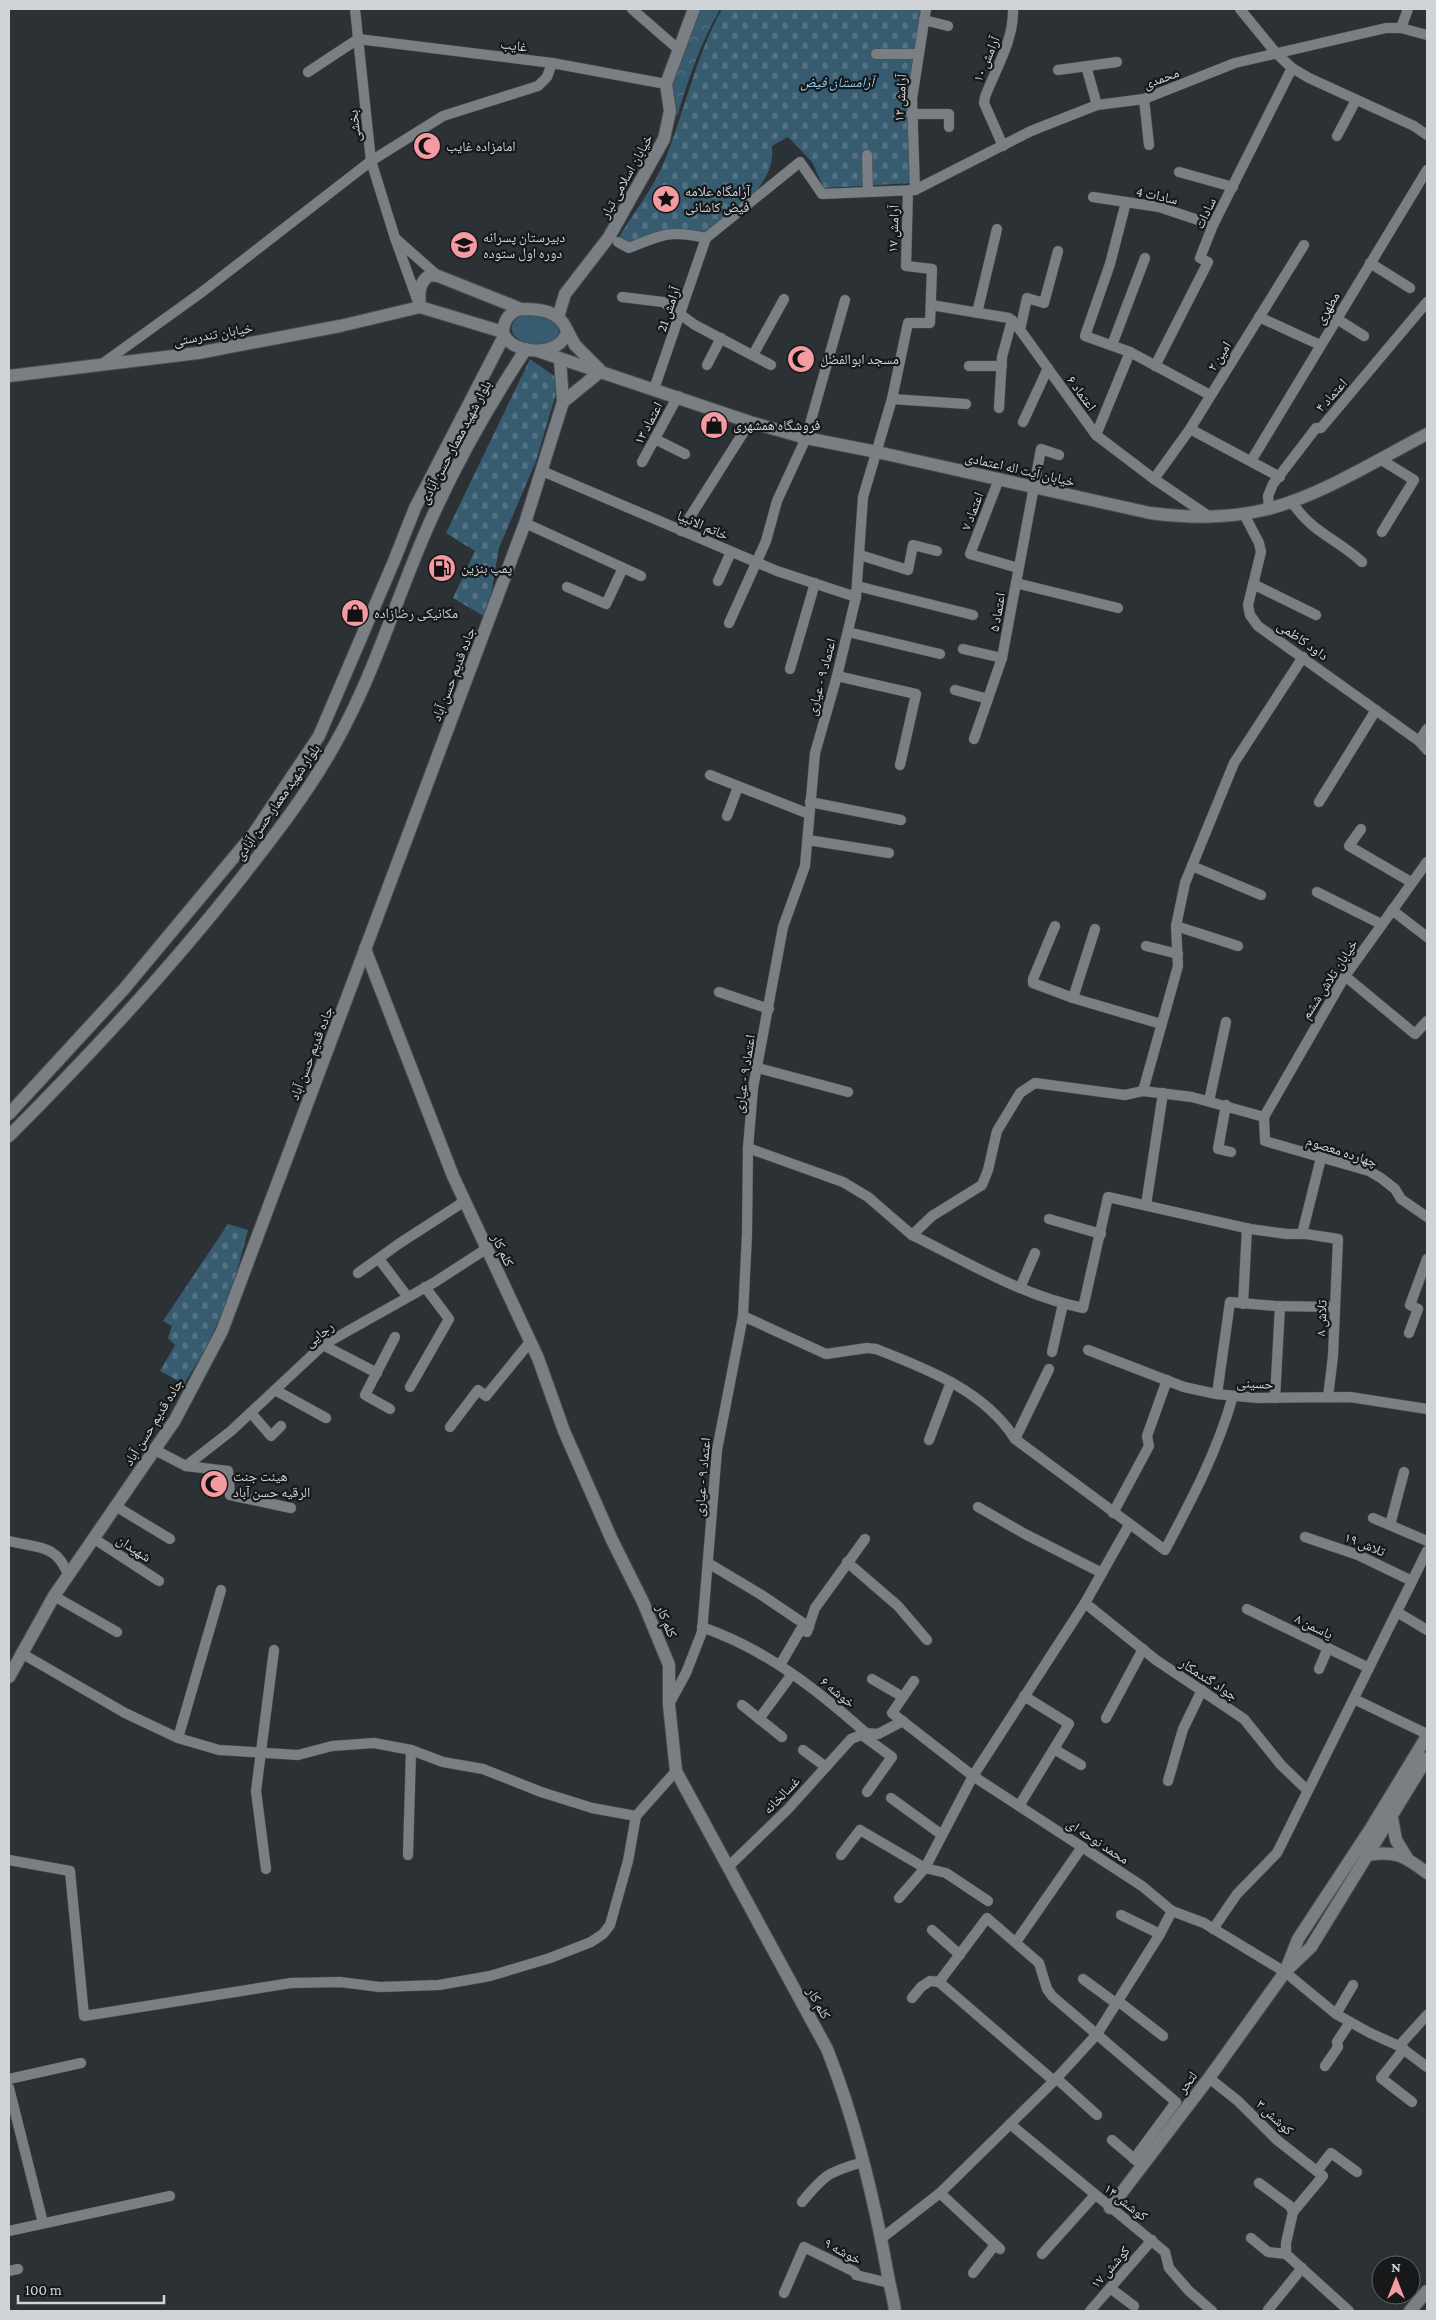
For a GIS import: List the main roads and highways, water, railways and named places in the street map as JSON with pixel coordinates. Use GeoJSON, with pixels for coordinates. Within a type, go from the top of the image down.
{"type":"FeatureCollection","features":[{"type":"Feature","properties":{"kind":"place","name":"امامزاده غایب"},"geometry":{"type":"Point","coordinates":[427,146]}},
{"type":"Feature","properties":{"kind":"place","name":"آرامگاه علامه فیض کاشانی"},"geometry":{"type":"Point","coordinates":[666,199]}},
{"type":"Feature","properties":{"kind":"place","name":"دبیرستان پسرانه دوره اول ستوده"},"geometry":{"type":"Point","coordinates":[464,245]}},
{"type":"Feature","properties":{"kind":"place","name":"مسجد ابوالفضل"},"geometry":{"type":"Point","coordinates":[801,359]}},
{"type":"Feature","properties":{"kind":"place","name":"فروشگاه همشهری"},"geometry":{"type":"Point","coordinates":[714,425]}},
{"type":"Feature","properties":{"kind":"place","name":"پمپ بنزین"},"geometry":{"type":"Point","coordinates":[442,568]}},
{"type":"Feature","properties":{"kind":"place","name":"مکانیکی رضازاده"},"geometry":{"type":"Point","coordinates":[355,613]}},
{"type":"Feature","properties":{"kind":"place","name":"هیئت جنت الرقیه حسن آباد"},"geometry":{"type":"Point","coordinates":[214,1484]}},
{"type":"Feature","properties":{"kind":"park label","name":"آرامستان فیض"},"geometry":{"type":"Point","coordinates":[837,82]}}]}
